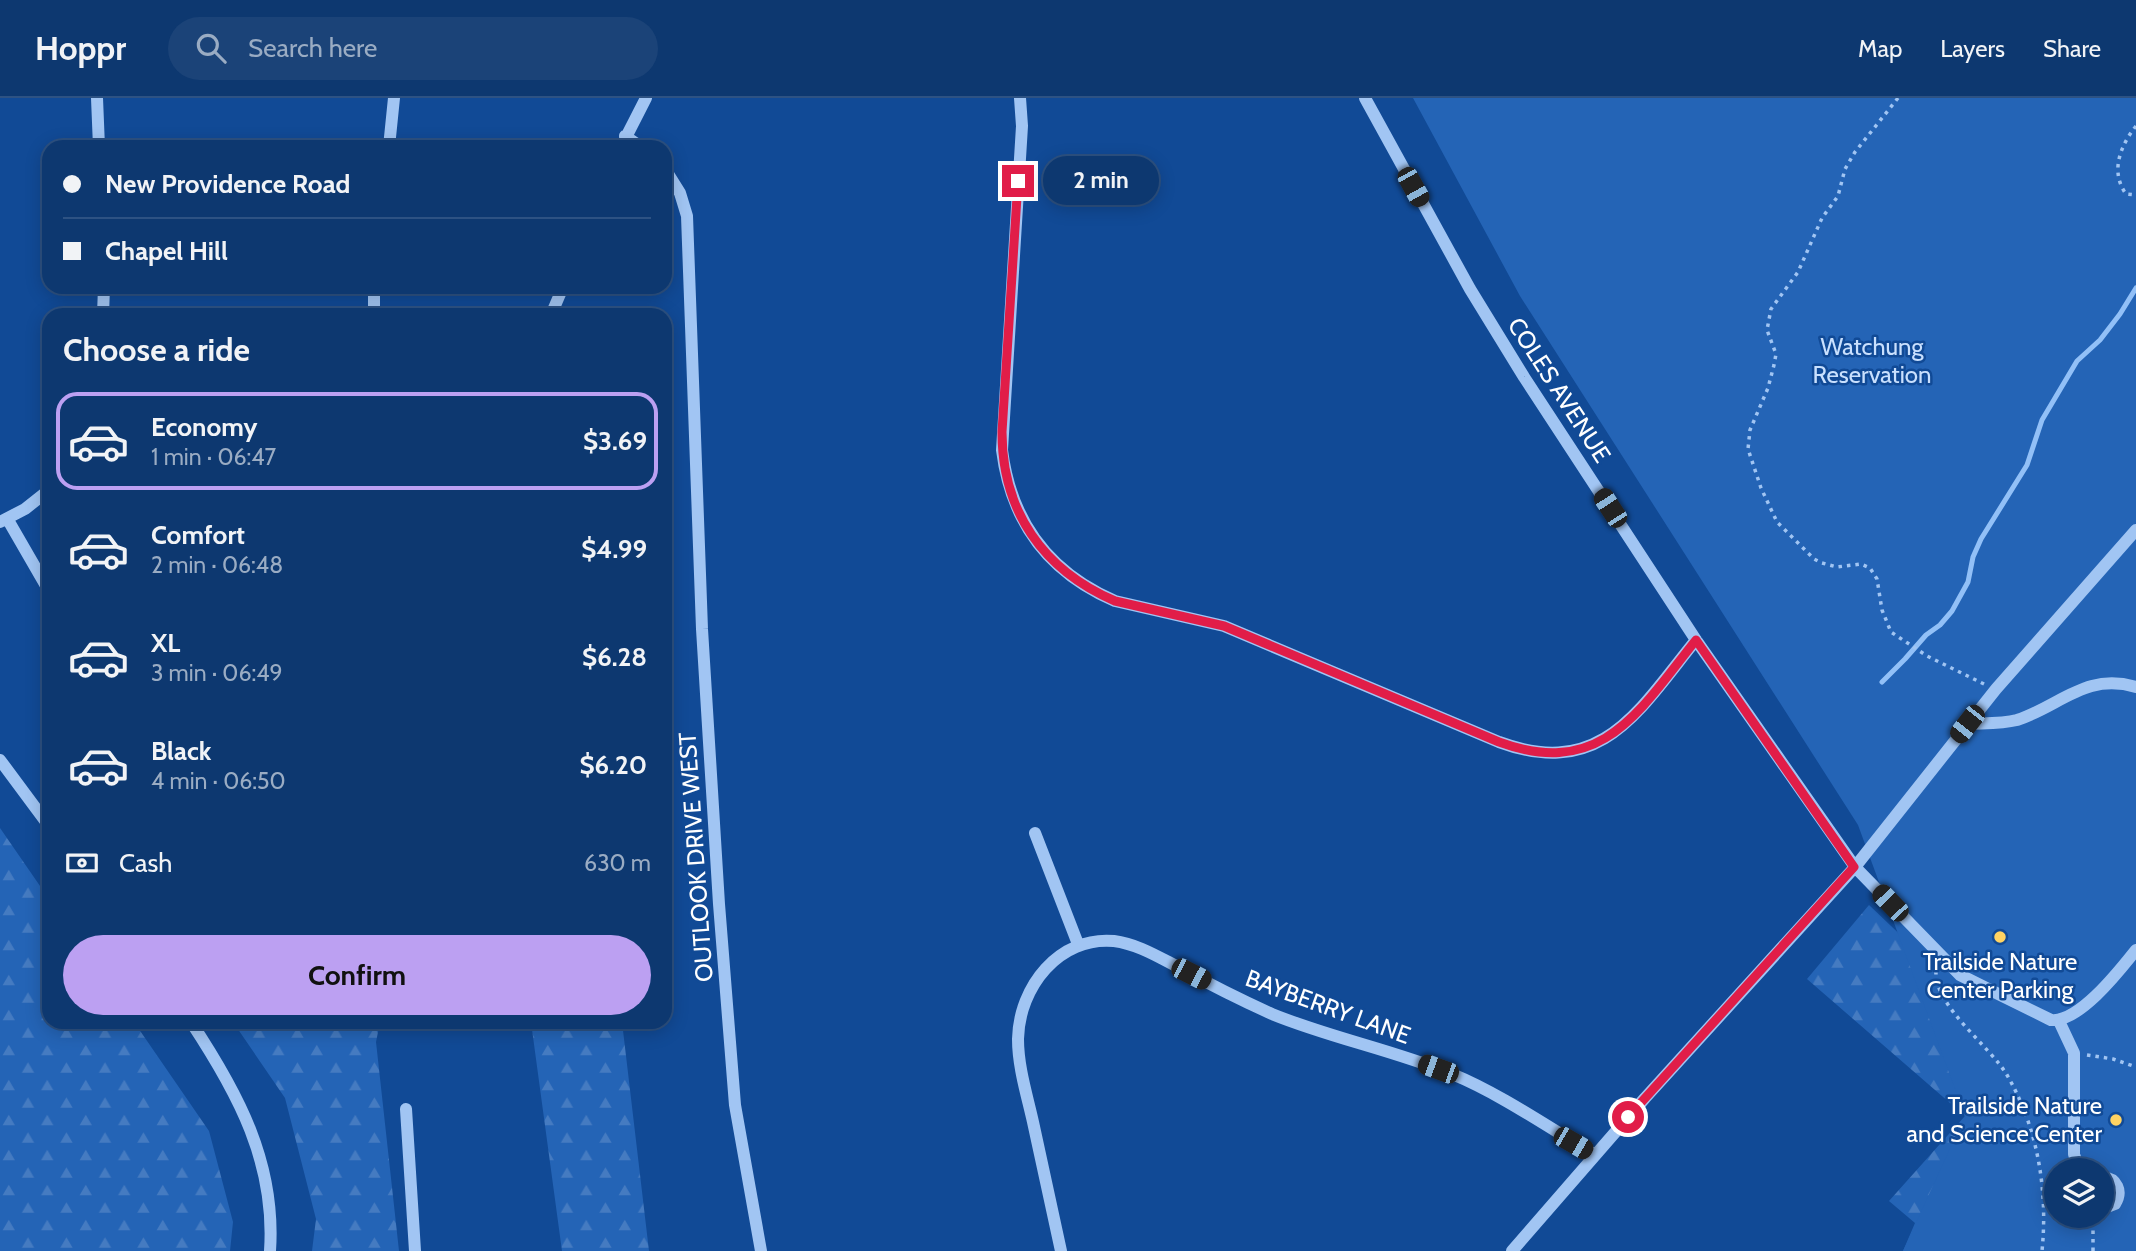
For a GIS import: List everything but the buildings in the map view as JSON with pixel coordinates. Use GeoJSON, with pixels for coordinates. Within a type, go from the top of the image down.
{"type":"FeatureCollection","features":[{"type":"Feature","properties":{"kind":"street"},"geometry":{"type":"LineString","coordinates":[[96,98],[99,140]]}},
{"type":"Feature","properties":{"kind":"street"},"geometry":{"type":"LineString","coordinates":[[390,140],[394,98]]}},
{"type":"Feature","properties":{"kind":"street"},"geometry":{"type":"LineString","coordinates":[[624,140],[646,98]]}},
{"type":"Feature","properties":{"kind":"street"},"geometry":{"type":"LineString","coordinates":[[1020,98],[1022,126],[1002,450],[1008,485],[1022,519],[1042,549],[1068,575],[1115,601],[1224,626],[1499,742],[1521,750],[1545,754],[1592,746],[1623,727],[1696,640]]}},
{"type":"Feature","properties":{"kind":"street","name":"COLES AVENUE"},"geometry":{"type":"LineString","coordinates":[[1366,98],[1470,289],[1524,377],[1696,640],[1854,867],[1954,969],[1968,979],[2059,1021]]}},
{"type":"Feature","properties":{"kind":"street","name":"OUTLOOK DRIVE WEST"},"geometry":{"type":"LineString","coordinates":[[672,180],[688,216],[702,629],[735,1105],[761,1251]]}},
{"type":"Feature","properties":{"kind":"street"},"geometry":{"type":"LineString","coordinates":[[42,495],[4,521],[42,580]]}},
{"type":"Feature","properties":{"kind":"street"},"geometry":{"type":"LineString","coordinates":[[1512,1251],[1854,867],[1996,689],[2136,530]]}},
{"type":"Feature","properties":{"kind":"street"},"geometry":{"type":"LineString","coordinates":[[1967,724],[2020,719],[2071,692],[2090,687],[2122,682],[2136,687]]}},
{"type":"Feature","properties":{"kind":"street"},"geometry":{"type":"LineString","coordinates":[[0,760],[42,817]]}},
{"type":"Feature","properties":{"kind":"street"},"geometry":{"type":"LineString","coordinates":[[1035,833],[1078,944]]}},
{"type":"Feature","properties":{"kind":"street","name":"BAYBERRY LANE"},"geometry":{"type":"LineString","coordinates":[[1061,1251],[1021,1069],[1018,1038],[1026,1002],[1040,975],[1051,961],[1078,944],[1115,941],[1131,945],[1291,1022],[1455,1075],[1595,1155]]}},
{"type":"Feature","properties":{"kind":"street"},"geometry":{"type":"LineString","coordinates":[[2075,1158],[2074,1053],[2059,1021],[2095,996],[2136,950]]}},
{"type":"Feature","properties":{"kind":"street"},"geometry":{"type":"LineString","coordinates":[[196,1029],[220,1065],[241,1104],[256,1142],[267,1188],[270,1251]]}},
{"type":"Feature","properties":{"kind":"street"},"geometry":{"type":"LineString","coordinates":[[405,1109],[415,1251]]}},
{"type":"Feature","properties":{"kind":"street"},"geometry":{"type":"LineString","coordinates":[[2114,1183],[2119,1189],[2114,1204]]}},
{"type":"Feature","properties":{"kind":"path"},"geometry":{"type":"LineString","coordinates":[[1898,98],[1855,152],[1845,169],[1838,196],[1822,218],[1798,272],[1771,309],[1767,330],[1776,354],[1768,388],[1750,430],[1748,449],[1761,488],[1777,522],[1814,559],[1837,567],[1861,564],[1870,568],[1875,572],[1879,586],[1886,625],[1927,656],[1996,689]]}},
{"type":"Feature","properties":{"kind":"path"},"geometry":{"type":"LineString","coordinates":[[2136,126],[2121,150],[2118,164],[2121,187],[2126,194],[2136,195]]}},
{"type":"Feature","properties":{"kind":"path"},"geometry":{"type":"LineString","coordinates":[[1937,951],[1936,978],[1950,1008],[2007,1074],[2027,1118],[2042,1172],[2042,1251]]}},
{"type":"Feature","properties":{"kind":"path"},"geometry":{"type":"LineString","coordinates":[[2074,1053],[2113,1059],[2136,1067]]}},
{"type":"Feature","properties":{"kind":"path"},"geometry":{"type":"LineString","coordinates":[[2093,1251],[2094,1228]]}},
{"type":"Feature","properties":{"kind":"green space","name":"Watchung Reservation"},"geometry":{"type":"Polygon","coordinates":[[[1413,98],[2136,98],[2136,1251],[1903,1251],[1965,1116],[1858,825],[1520,296],[1413,98]]]}},
{"type":"Feature","properties":{"kind":"green space"},"geometry":{"type":"Polygon","coordinates":[[[0,828],[42,889],[42,1029],[139,1029],[209,1131],[233,1222],[230,1251],[0,1251],[0,828]]]}},
{"type":"Feature","properties":{"kind":"green space"},"geometry":{"type":"Polygon","coordinates":[[[1869,905],[2044,1072],[2051,1158],[2044,1158],[2044,1219],[1903,1251],[1915,1223],[1889,1201],[1965,1116],[1807,979],[1869,905]]]}},
{"type":"Feature","properties":{"kind":"green space"},"geometry":{"type":"Polygon","coordinates":[[[238,1029],[379,1029],[376,1042],[399,1251],[312,1251],[316,1219],[285,1098],[238,1029]]]}},
{"type":"Feature","properties":{"kind":"green space"},"geometry":{"type":"Polygon","coordinates":[[[532,1029],[623,1029],[649,1251],[562,1251],[532,1029]]]}},
{"type":"Feature","properties":{"kind":"waterway"},"geometry":{"type":"LineString","coordinates":[[1882,682],[1952,611],[1968,582],[1973,557],[1981,539],[2027,465],[2042,420],[2077,361],[2100,340],[2136,288]]}},
{"type":"Feature","properties":{"kind":"place","name":"Trailside Nature Center Parking"},"geometry":{"type":"Point","coordinates":[2000,937]}},
{"type":"Feature","properties":{"kind":"place","name":"Trailside Nature and Science Center"},"geometry":{"type":"Point","coordinates":[2116,1120]}},
{"type":"Feature","properties":{"kind":"route"},"geometry":{"type":"LineString","coordinates":[[1018,181],[1002,432],[1004,468],[1014,503],[1031,535],[1068,575],[1115,601],[1224,626],[1499,742],[1521,750],[1545,754],[1592,746],[1623,727],[1696,640],[1854,867],[1628,1117]]}}]}
